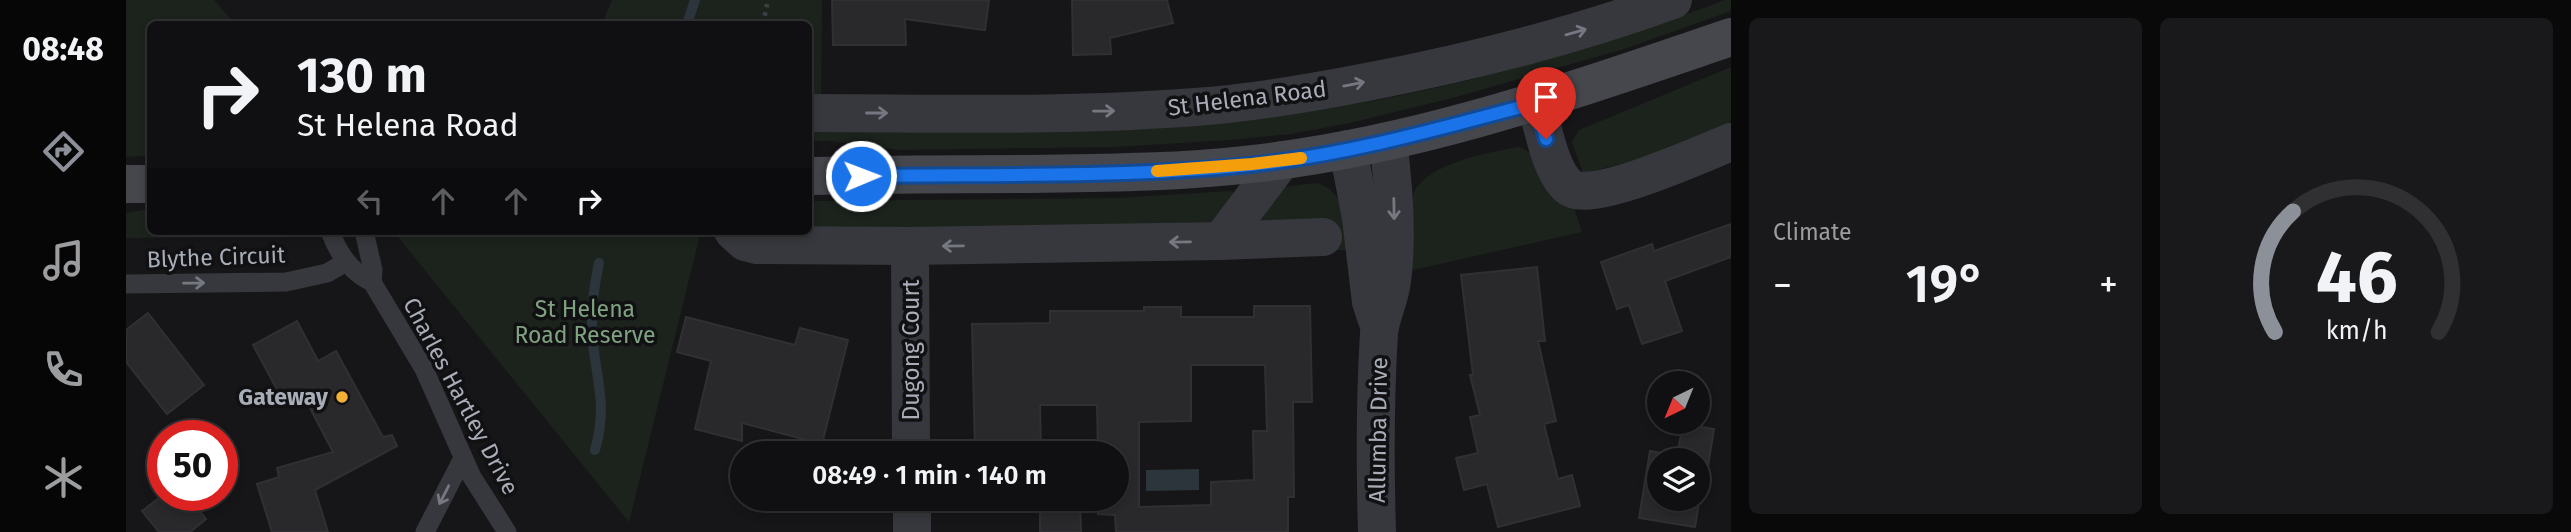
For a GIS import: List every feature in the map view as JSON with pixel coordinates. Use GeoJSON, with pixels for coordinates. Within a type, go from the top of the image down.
{"type":"FeatureCollection","features":[{"type":"Feature","properties":{"kind":"main road"},"geometry":{"type":"LineString","coordinates":[[812,176],[1127,173],[1282,160],[1388,141],[1536,103],[1731,37]]}},
{"type":"Feature","properties":{"kind":"main road"},"geometry":{"type":"LineString","coordinates":[[126,184],[147,184]]}},
{"type":"Feature","properties":{"kind":"street","name":"St Helena Road"},"geometry":{"type":"LineString","coordinates":[[812,113],[1125,110],[1255,101],[1433,69],[1513,51],[1674,0]]}},
{"type":"Feature","properties":{"kind":"street"},"geometry":{"type":"LineString","coordinates":[[1536,103],[1553,160],[1570,188],[1580,192],[1613,187],[1731,142]]}},
{"type":"Feature","properties":{"kind":"street","name":"Allumba Drive"},"geometry":{"type":"LineString","coordinates":[[1377,532],[1376,433],[1380,328],[1392,280],[1394,200],[1388,141]]}},
{"type":"Feature","properties":{"kind":"street","name":"Allumba Drive"},"geometry":{"type":"LineString","coordinates":[[1348,149],[1361,218],[1371,302],[1380,328]]}},
{"type":"Feature","properties":{"kind":"street"},"geometry":{"type":"LineString","coordinates":[[1221,241],[1282,160]]}},
{"type":"Feature","properties":{"kind":"street"},"geometry":{"type":"LineString","coordinates":[[737,235],[745,242],[757,244],[910,246],[1323,237]]}},
{"type":"Feature","properties":{"kind":"street","name":"Dugong Court"},"geometry":{"type":"LineString","coordinates":[[910,246],[911,441]]}},
{"type":"Feature","properties":{"kind":"street"},"geometry":{"type":"LineString","coordinates":[[912,511],[912,532]]}},
{"type":"Feature","properties":{"kind":"lane","name":"Charles Hartley Drive"},"geometry":{"type":"LineString","coordinates":[[332,235],[346,262],[363,278],[372,282],[424,369],[463,458],[507,532]]}},
{"type":"Feature","properties":{"kind":"lane","name":"Charles Hartley Drive"},"geometry":{"type":"LineString","coordinates":[[365,235],[373,270],[372,282]]}},
{"type":"Feature","properties":{"kind":"lane","name":"Blythe Circuit"},"geometry":{"type":"LineString","coordinates":[[126,284],[286,282],[327,273],[346,262]]}},
{"type":"Feature","properties":{"kind":"lane"},"geometry":{"type":"LineString","coordinates":[[425,532],[463,458]]}},
{"type":"Feature","properties":{"kind":"path"},"geometry":{"type":"LineString","coordinates":[[764,21],[768,0]]}},
{"type":"Feature","properties":{"kind":"green space"},"geometry":{"type":"Polygon","coordinates":[[[126,0],[214,0],[232,21],[147,21],[147,155],[126,157],[126,0]]]}},
{"type":"Feature","properties":{"kind":"green space"},"geometry":{"type":"Polygon","coordinates":[[[612,0],[822,0],[821,98],[812,98],[812,21],[603,21],[612,0]]]}},
{"type":"Feature","properties":{"kind":"green space"},"geometry":{"type":"Polygon","coordinates":[[[1731,0],[1731,11],[1624,49],[1456,97],[1350,123],[1291,134],[1114,147],[899,150],[812,141],[812,130],[1280,115],[1337,107],[1506,71],[1731,0]]]}},
{"type":"Feature","properties":{"kind":"green space"},"geometry":{"type":"Polygon","coordinates":[[[1731,67],[1731,128],[1656,156],[1583,173],[1572,142],[1579,130],[1731,67]]]}},
{"type":"Feature","properties":{"kind":"green space"},"geometry":{"type":"Polygon","coordinates":[[[1519,147],[1535,159],[1556,196],[1574,208],[1582,232],[1404,272],[1409,211],[1419,184],[1430,175],[1459,161],[1519,147]]]}},
{"type":"Feature","properties":{"kind":"green space"},"geometry":{"type":"Polygon","coordinates":[[[1316,183],[1334,193],[1344,210],[1353,250],[1334,250],[1261,224],[1256,219],[1284,187],[1316,183]]]}},
{"type":"Feature","properties":{"kind":"green space"},"geometry":{"type":"Polygon","coordinates":[[[1230,191],[1234,193],[1212,222],[812,231],[812,201],[1118,198],[1230,191]]]}},
{"type":"Feature","properties":{"kind":"green space"},"geometry":{"type":"Polygon","coordinates":[[[147,210],[147,235],[317,237],[126,238],[126,213],[147,210]]]}},
{"type":"Feature","properties":{"kind":"green space","name":"St Helena Road Reserve"},"geometry":{"type":"Polygon","coordinates":[[[700,235],[629,522],[398,237],[380,237],[700,235]]]}},
{"type":"Feature","properties":{"kind":"shaded area"},"geometry":{"type":"Polygon","coordinates":[[[1199,469],[1199,490],[1146,491],[1146,470],[1199,469]]]}},
{"type":"Feature","properties":{"kind":"building"},"geometry":{"type":"Polygon","coordinates":[[[832,0],[989,0],[985,30],[905,19],[906,45],[833,45],[832,0]]]}},
{"type":"Feature","properties":{"kind":"building"},"geometry":{"type":"Polygon","coordinates":[[[1072,0],[1167,0],[1173,23],[1110,38],[1111,54],[1073,55],[1072,0]]]}},
{"type":"Feature","properties":{"kind":"building"},"geometry":{"type":"Polygon","coordinates":[[[1731,224],[1731,257],[1665,281],[1682,331],[1642,344],[1629,305],[1617,309],[1601,262],[1652,244],[1654,251],[1731,224]]]}},
{"type":"Feature","properties":{"kind":"building"},"geometry":{"type":"Polygon","coordinates":[[[1537,267],[1545,341],[1538,341],[1556,421],[1544,424],[1558,479],[1572,475],[1580,506],[1498,527],[1487,484],[1464,490],[1456,458],[1478,453],[1470,417],[1480,415],[1470,375],[1473,375],[1461,275],[1537,267]]]}},
{"type":"Feature","properties":{"kind":"building"},"geometry":{"type":"Polygon","coordinates":[[[1254,306],[1310,306],[1312,402],[1293,402],[1294,497],[1288,497],[1288,532],[1116,532],[1115,515],[1098,514],[1098,511],[1129,511],[1129,441],[1098,441],[1097,405],[1040,405],[1041,441],[975,441],[972,324],[1050,323],[1050,311],[1144,311],[1144,307],[1181,307],[1181,317],[1254,317],[1254,306]],[[1191,365],[1191,421],[1139,422],[1139,507],[1211,505],[1211,482],[1254,480],[1253,431],[1267,431],[1265,365],[1191,365]]]}},
{"type":"Feature","properties":{"kind":"building","name":"Gateway"},"geometry":{"type":"Polygon","coordinates":[[[148,313],[204,385],[167,414],[126,362],[126,330],[148,313]]]}},
{"type":"Feature","properties":{"kind":"building"},"geometry":{"type":"Polygon","coordinates":[[[686,317],[795,345],[800,328],[848,340],[823,441],[811,441],[742,423],[742,441],[695,429],[711,361],[677,352],[686,317]]]}},
{"type":"Feature","properties":{"kind":"building","name":"Gateway"},"geometry":{"type":"Polygon","coordinates":[[[297,321],[318,361],[336,351],[383,437],[392,435],[397,446],[315,490],[328,532],[272,532],[257,484],[279,477],[277,468],[333,452],[300,389],[282,399],[253,345],[297,321]]]}},
{"type":"Feature","properties":{"kind":"building"},"geometry":{"type":"Polygon","coordinates":[[[1710,428],[1714,429],[1710,454],[1710,448],[1678,448],[1681,434],[1710,434],[1710,428]]]}},
{"type":"Feature","properties":{"kind":"building"},"geometry":{"type":"Polygon","coordinates":[[[1647,469],[1647,511],[1698,511],[1695,527],[1639,518],[1647,469]]]}},
{"type":"Feature","properties":{"kind":"building"},"geometry":{"type":"Polygon","coordinates":[[[147,507],[147,511],[200,511],[206,519],[190,532],[159,532],[142,511],[147,507]]]}},
{"type":"Feature","properties":{"kind":"building"},"geometry":{"type":"Polygon","coordinates":[[[1040,511],[1080,511],[1081,532],[1040,532],[1040,511]]]}},
{"type":"Feature","properties":{"kind":"waterway"},"geometry":{"type":"LineString","coordinates":[[688,21],[695,0]]}},
{"type":"Feature","properties":{"kind":"waterway"},"geometry":{"type":"LineString","coordinates":[[595,450],[601,403],[593,346],[592,313],[599,263]]}},
{"type":"Feature","properties":{"kind":"slow traffic"},"geometry":{"type":"LineString","coordinates":[[1157,171],[1301,158]]}},
{"type":"Feature","properties":{"kind":"place","name":"Gateway"},"geometry":{"type":"Point","coordinates":[342,397]}},
{"type":"Feature","properties":{"kind":"route"},"geometry":{"type":"LineString","coordinates":[[861,176],[1127,173],[1252,164],[1388,141],[1536,103],[1546,139]]}}]}
